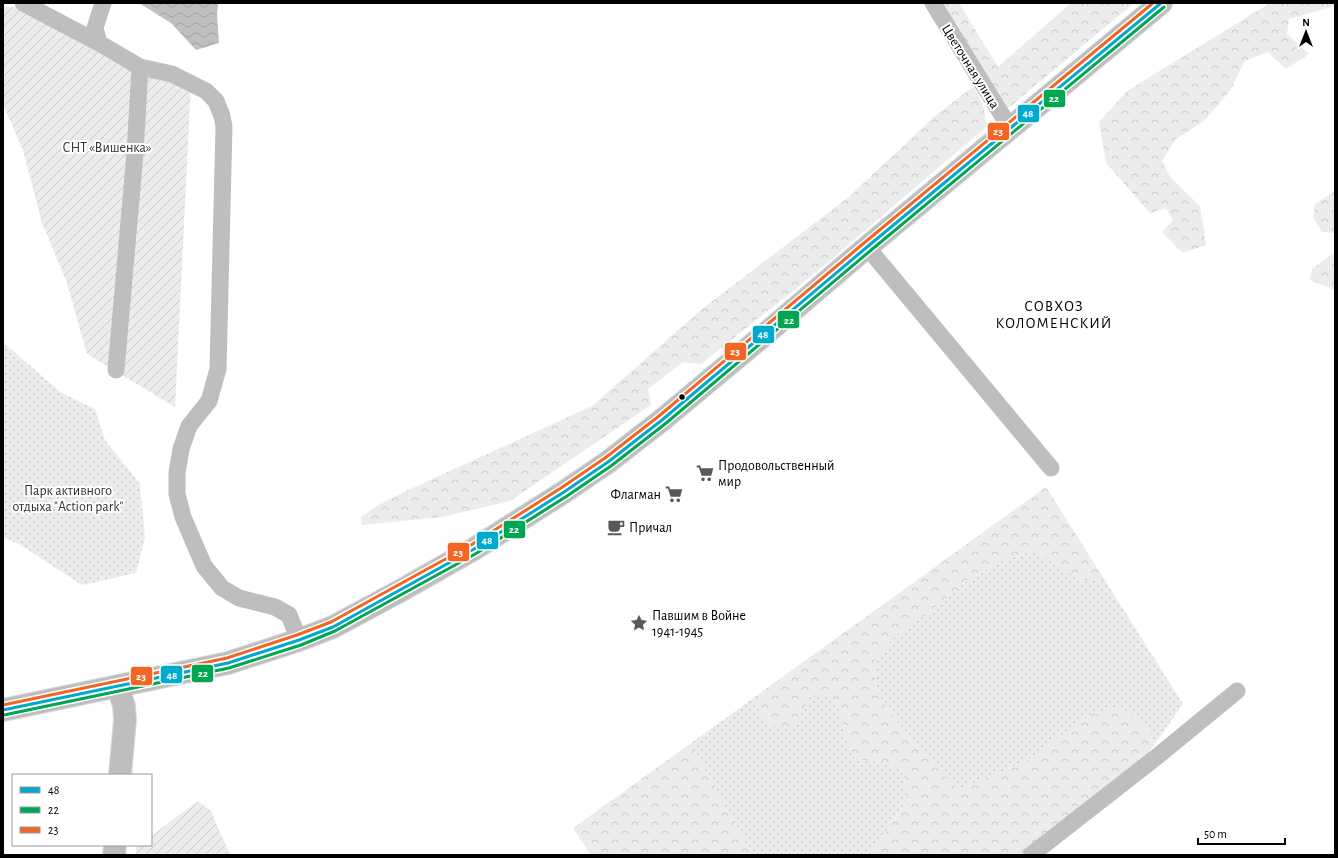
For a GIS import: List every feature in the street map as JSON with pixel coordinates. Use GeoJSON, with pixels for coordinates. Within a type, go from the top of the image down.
{"type":"FeatureCollection","features":[{"type":"Feature","properties":{"kind":"main road"},"geometry":{"type":"LineString","coordinates":[[3,710],[228,663],[299,640],[333,627],[446,564],[545,504],[602,466],[714,378],[867,247],[1161,3]]}},
{"type":"Feature","properties":{"kind":"main road"},"geometry":{"type":"LineString","coordinates":[[118,687],[124,706],[125,720],[120,774]]}},
{"type":"Feature","properties":{"kind":"street"},"geometry":{"type":"LineString","coordinates":[[23,3],[140,67],[172,74],[206,91],[216,101],[222,116],[224,127],[218,369],[208,401],[189,426],[180,449],[177,473],[177,494],[183,517],[204,566],[222,588],[239,598],[275,607],[289,615],[299,640]]}},
{"type":"Feature","properties":{"kind":"street"},"geometry":{"type":"LineString","coordinates":[[99,44],[94,28],[103,3]]}},
{"type":"Feature","properties":{"kind":"street","name":"Цветочная улица"},"geometry":{"type":"LineString","coordinates":[[933,3],[1010,128]]}},
{"type":"Feature","properties":{"kind":"street"},"geometry":{"type":"LineString","coordinates":[[116,370],[135,153],[140,67]]}},
{"type":"Feature","properties":{"kind":"street"},"geometry":{"type":"LineString","coordinates":[[867,247],[1051,468]]}},
{"type":"Feature","properties":{"kind":"street"},"geometry":{"type":"LineString","coordinates":[[1031,855],[1159,755],[1237,691]]}},
{"type":"Feature","properties":{"kind":"green space"},"geometry":{"type":"Polygon","coordinates":[[[938,3],[959,3],[998,67],[1071,3],[1134,3],[1005,111],[938,3]]]}},
{"type":"Feature","properties":{"kind":"green space"},"geometry":{"type":"Polygon","coordinates":[[[1270,3],[1335,3],[1335,6],[1289,19],[1287,34],[1309,54],[1286,69],[1268,52],[1245,61],[1230,91],[1205,120],[1175,140],[1162,161],[1170,177],[1200,206],[1206,245],[1183,253],[1162,232],[1173,220],[1166,208],[1150,213],[1106,163],[1099,122],[1127,91],[1270,3]]]}},
{"type":"Feature","properties":{"kind":"green space","name":"СНТ «Вишенка»"},"geometry":{"type":"Polygon","coordinates":[[[3,7],[19,7],[191,82],[175,407],[87,354],[66,280],[42,223],[23,150],[3,104],[3,7]]]}},
{"type":"Feature","properties":{"kind":"green space"},"geometry":{"type":"Polygon","coordinates":[[[974,86],[983,106],[987,126],[813,275],[701,364],[683,362],[648,389],[651,405],[510,501],[442,517],[362,525],[361,517],[379,505],[404,492],[592,406],[702,309],[850,196],[935,116],[974,86]]]}},
{"type":"Feature","properties":{"kind":"green space"},"geometry":{"type":"Polygon","coordinates":[[[1335,191],[1335,233],[1322,232],[1313,217],[1315,204],[1335,191]]]}},
{"type":"Feature","properties":{"kind":"green space"},"geometry":{"type":"Polygon","coordinates":[[[1335,252],[1335,290],[1310,280],[1312,269],[1335,252]]]}},
{"type":"Feature","properties":{"kind":"green space","name":"Парк активного отдыха \"Action park\""},"geometry":{"type":"Polygon","coordinates":[[[3,342],[60,392],[95,409],[105,440],[140,484],[145,537],[136,573],[82,585],[19,544],[3,538],[3,342]]]}},
{"type":"Feature","properties":{"kind":"green space"},"geometry":{"type":"Polygon","coordinates":[[[1046,487],[1106,582],[1079,579],[1034,550],[1001,561],[965,582],[930,612],[894,637],[874,662],[877,693],[915,746],[958,790],[1026,761],[1090,715],[1119,707],[1145,727],[1155,744],[1145,756],[1022,855],[870,855],[908,800],[902,771],[882,762],[855,760],[845,734],[835,695],[809,697],[796,727],[770,726],[752,699],[1046,487]]]}},
{"type":"Feature","properties":{"kind":"green space"},"geometry":{"type":"Polygon","coordinates":[[[1034,550],[1079,579],[1106,582],[1183,704],[1155,744],[1145,727],[1119,707],[1090,715],[1026,761],[958,790],[915,746],[877,693],[874,662],[894,637],[930,612],[965,582],[1001,561],[1034,550]]]}},
{"type":"Feature","properties":{"kind":"green space"},"geometry":{"type":"Polygon","coordinates":[[[835,695],[845,734],[855,760],[882,762],[902,771],[908,799],[870,855],[752,855],[690,744],[752,699],[770,726],[809,697],[835,695]]]}},
{"type":"Feature","properties":{"kind":"green space"},"geometry":{"type":"Polygon","coordinates":[[[690,744],[752,855],[591,855],[573,828],[690,744]]]}},
{"type":"Feature","properties":{"kind":"green space"},"geometry":{"type":"Polygon","coordinates":[[[198,801],[211,811],[230,855],[136,855],[136,847],[138,846],[152,846],[152,835],[198,801]]]}},
{"type":"Feature","properties":{"kind":"water"},"geometry":{"type":"Polygon","coordinates":[[[139,3],[218,3],[217,15],[219,43],[196,50],[171,23],[139,3]]]}},
{"type":"Feature","properties":{"kind":"transit line","name":"23"},"geometry":{"type":"LineString","coordinates":[[3,705],[227,658],[297,635],[331,622],[471,545],[561,488],[605,458],[659,416],[864,243],[1153,3]]}},
{"type":"Feature","properties":{"kind":"transit line","name":"48"},"geometry":{"type":"LineString","coordinates":[[3,710],[228,663],[299,640],[333,627],[474,549],[564,492],[608,462],[662,420],[867,247],[1161,3]]}},
{"type":"Feature","properties":{"kind":"transit line","name":"22"},"geometry":{"type":"LineString","coordinates":[[4,715],[229,668],[301,645],[335,631],[477,553],[567,496],[611,466],[665,424],[870,251],[1164,7]]}},
{"type":"Feature","properties":{"kind":"place","name":"Продовольственный мир"},"geometry":{"type":"Point","coordinates":[705,473]}},
{"type":"Feature","properties":{"kind":"place","name":"Флагман"},"geometry":{"type":"Point","coordinates":[674,494]}},
{"type":"Feature","properties":{"kind":"place","name":"Причал"},"geometry":{"type":"Point","coordinates":[616,527]}},
{"type":"Feature","properties":{"kind":"place","name":"Павшим в Войне 1941-1945"},"geometry":{"type":"Point","coordinates":[639,623]}},
{"type":"Feature","properties":{"kind":"district","name":"СОВХОЗ КОЛОМЕНСКИЙ"},"geometry":{"type":"Point","coordinates":[1054,314]}}]}
